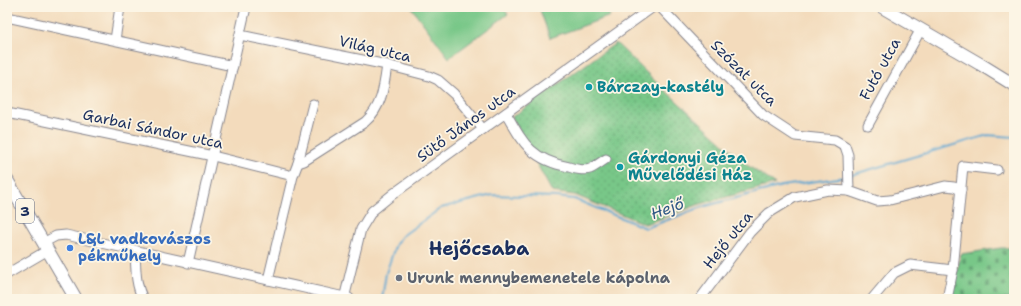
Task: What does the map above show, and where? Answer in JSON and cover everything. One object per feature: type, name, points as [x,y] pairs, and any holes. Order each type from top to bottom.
[{"type":"main road","name":"Futó utca","points":[[882,7],[1014,85]]},
{"type":"main road","name":"3","points":[[8,185],[76,299]]},
{"type":"street","points":[[115,40],[120,7]]},
{"type":"street","points":[[188,263],[246,7]]},
{"type":"street","name":"Sütő János utca","points":[[346,298],[361,229],[372,211],[393,194],[653,7]]},
{"type":"street","name":"Szózat utca","points":[[660,7],[763,115],[795,136],[835,140],[845,146],[848,155],[849,183]]},
{"type":"street","points":[[7,17],[233,66]]},
{"type":"street","name":"Futó utca","points":[[868,125],[921,29]]},
{"type":"street","name":"Világ utca","points":[[240,34],[387,65],[429,76],[438,80],[454,94],[483,129]]},
{"type":"street","points":[[298,163],[304,162],[372,116],[382,95],[387,65]]},
{"type":"street","points":[[268,280],[293,176],[298,163],[313,104]]},
{"type":"street","name":"Garbai Sándor utca","points":[[7,113],[212,156],[293,176]]},
{"type":"street","points":[[506,113],[519,137],[530,151],[555,165],[589,170],[606,159]]},
{"type":"street","points":[[947,299],[953,270],[963,166],[997,170]]},
{"type":"street","name":"Hejő utca","points":[[700,299],[750,232],[769,213],[795,198],[849,183],[877,201],[890,200],[945,186],[954,187],[961,190]]},
{"type":"street","points":[[7,274],[56,236],[66,235],[346,298]]},
{"type":"street","points":[[135,250],[136,276],[139,291],[143,299]]},
{"type":"street","points":[[872,299],[894,273],[910,265],[953,270]]},
{"type":"green space","points":[[411,7],[502,7],[508,14],[449,58]]},
{"type":"green space","points":[[539,7],[606,7],[610,16],[550,38]]},
{"type":"green space","points":[[616,43],[657,83],[747,165],[775,184],[700,204],[645,224],[575,195],[552,192],[512,117]]},
{"type":"green space","points":[[1001,248],[1014,248],[1014,299],[951,299],[961,254]]},
{"type":"waterway","name":"Hejő","points":[[851,175],[988,135],[1014,137]]},
{"type":"waterway","name":"Hejő","points":[[382,299],[386,273],[396,244],[402,236],[441,208],[492,195],[556,197],[574,199],[646,228],[702,207],[782,186],[845,177]]},
{"type":"place","name":"Bárczay-kastély","points":[[589,87]]},
{"type":"place","name":"Gárdonyi Géza Művelődési Ház","points":[[620,167]]},
{"type":"place","name":"L&L vadkovászos pékműhely","points":[[70,248]]},
{"type":"place","name":"Urunk mennybemenetele kápolna","points":[[399,278]]},
{"type":"district","name":"Hejőcsaba","points":[[479,248]]}]
